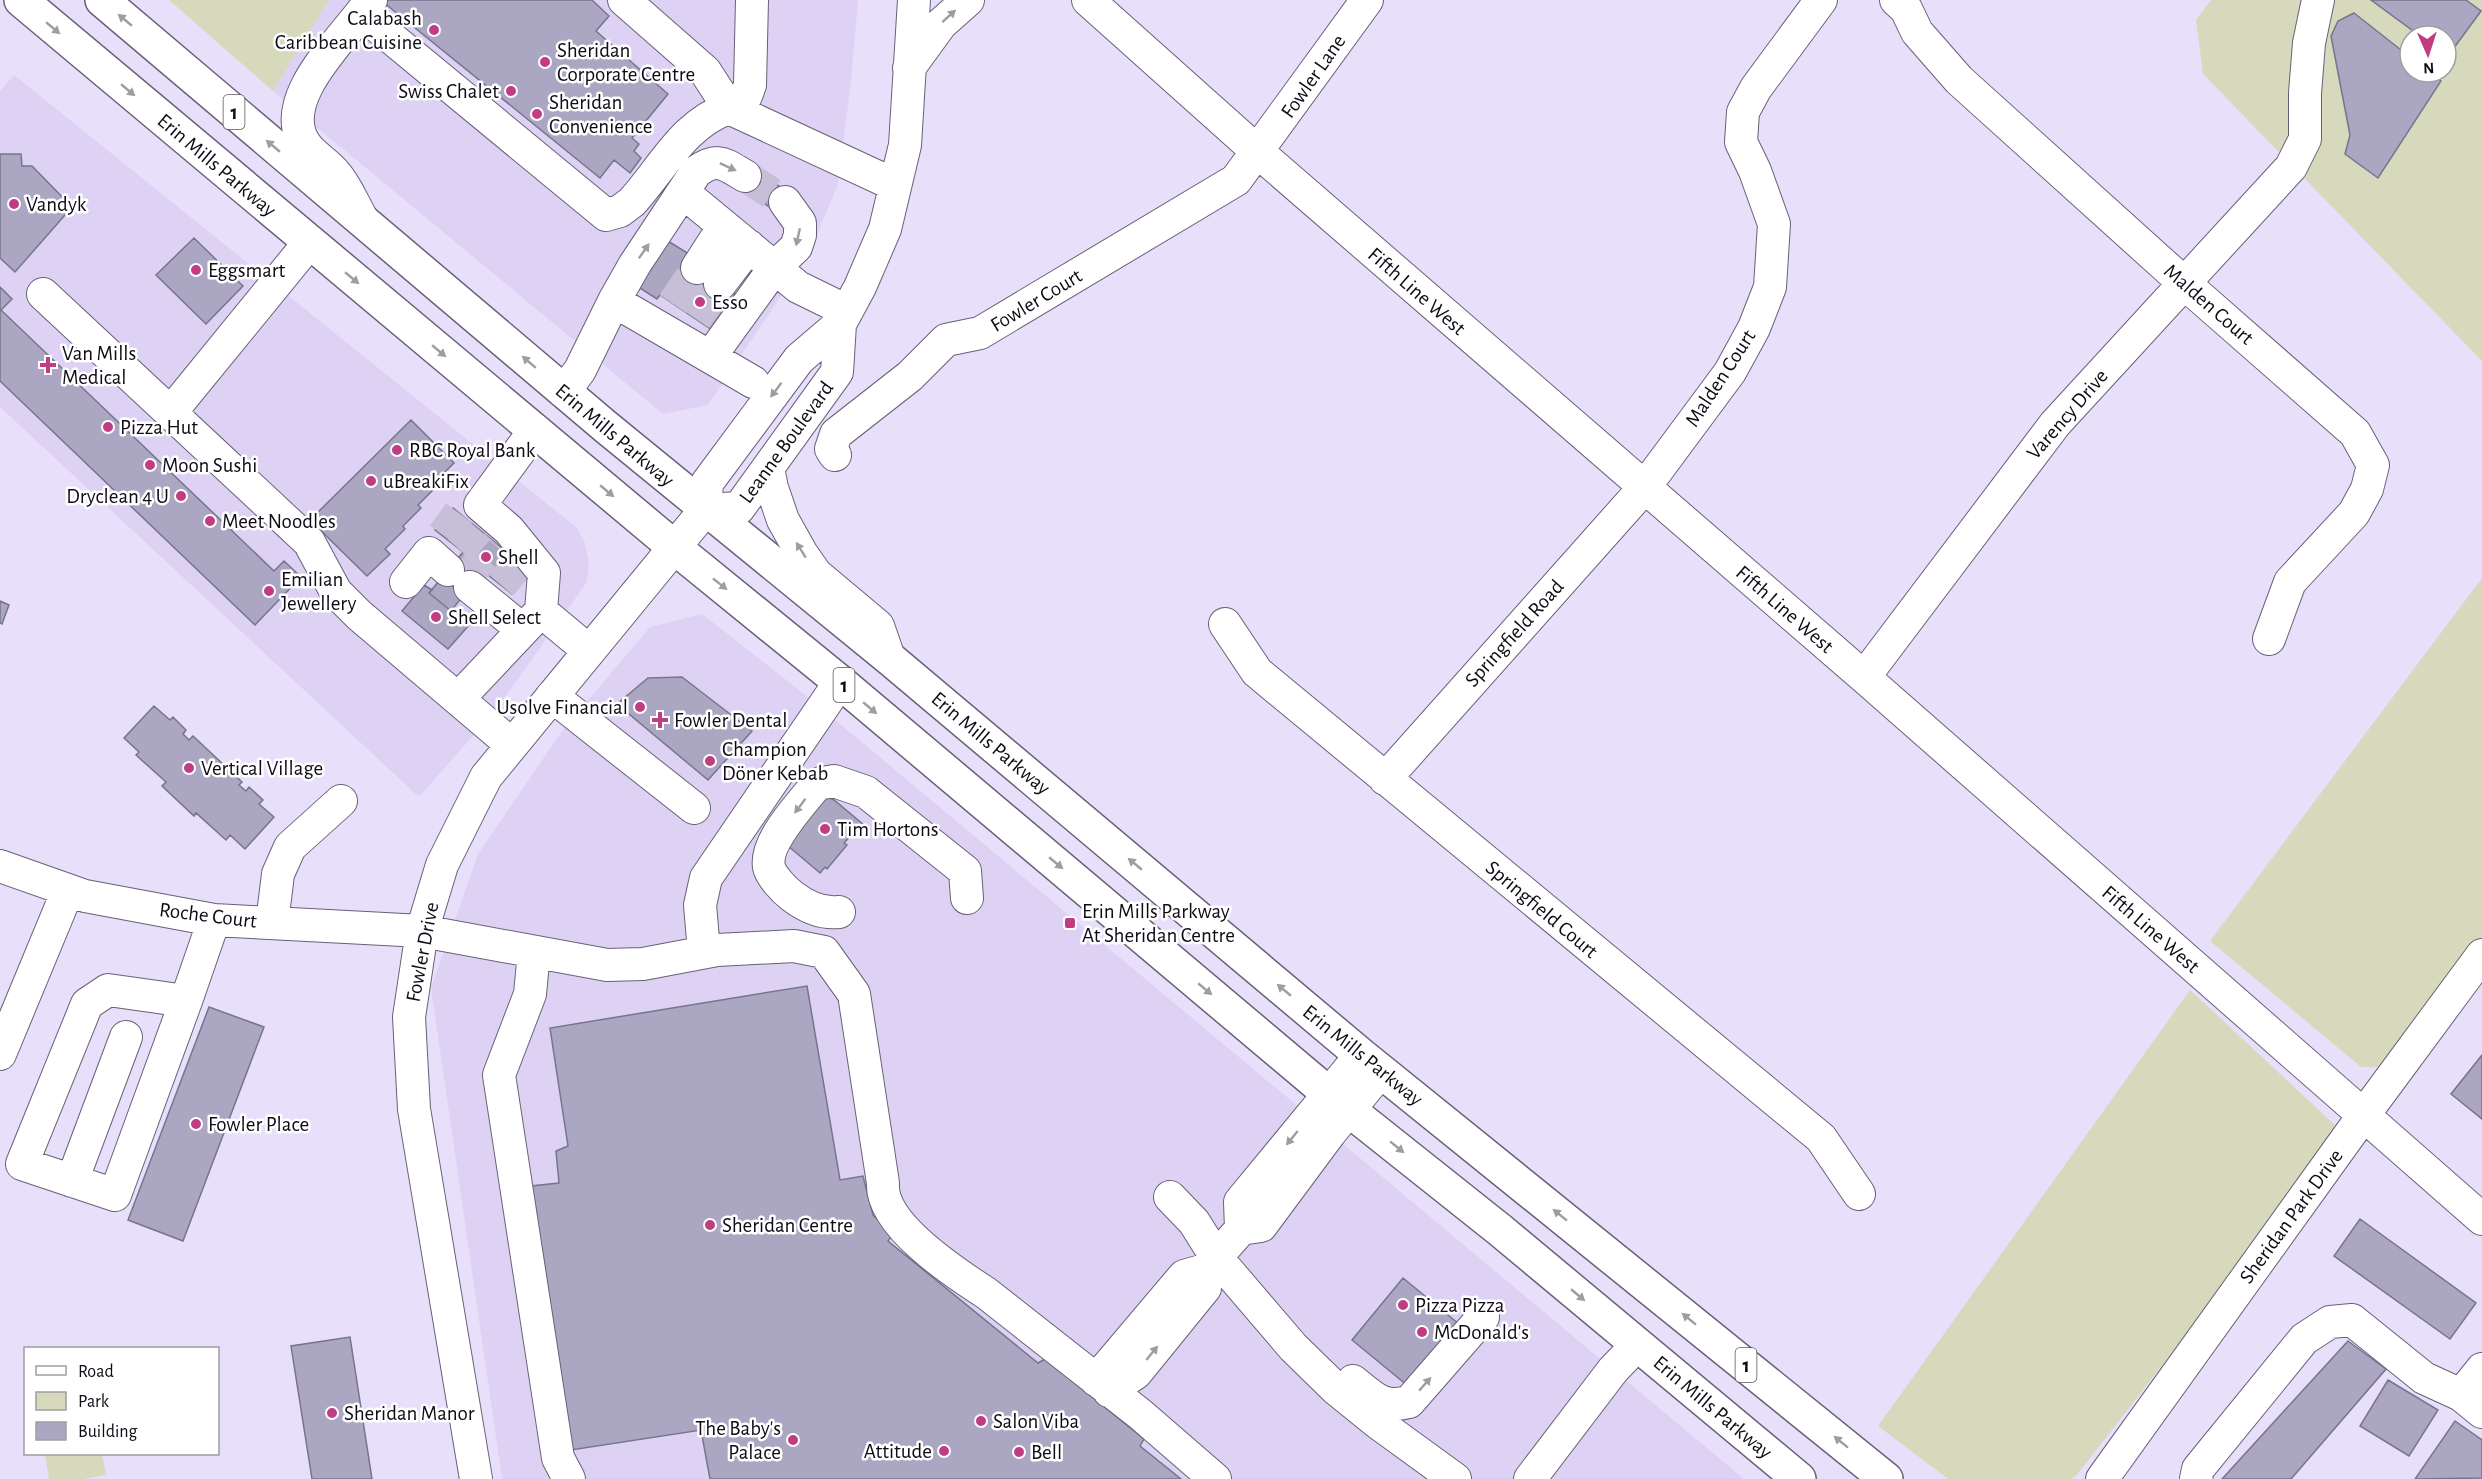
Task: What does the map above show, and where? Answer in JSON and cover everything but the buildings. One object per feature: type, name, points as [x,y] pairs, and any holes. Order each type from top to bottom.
[{"type":"main road","name":"Erin Mills Parkway","points":[[21,0],[309,243],[840,682],[1340,1102],[1500,1230],[1799,1479]]},
{"type":"main road","name":"Erin Mills Parkway","points":[[102,0],[564,392],[705,510],[890,658],[1371,1063],[1886,1479]]},
{"type":"street","points":[[624,0],[705,71],[729,108],[895,185]]},
{"type":"street","points":[[366,224],[335,173],[312,153],[301,137],[297,114],[299,101],[307,84],[366,7],[606,215],[620,211],[632,202],[696,126],[746,96],[750,85],[752,0]]},
{"type":"street","name":"Leanne Boulevard","points":[[843,317],[837,372],[739,508],[705,510],[707,483],[799,359],[843,317],[860,287],[885,229],[905,145],[914,0]]},
{"type":"street","points":[[909,69],[941,24],[968,0]]},
{"type":"street","name":"Fifth Line West","points":[[1088,0],[1258,152],[1864,677],[2482,1219]]},
{"type":"street","name":"Fowler Lane","points":[[1258,152],[1367,0]]},
{"type":"street","name":"Malden Court","points":[[1644,488],[1730,372],[1754,328],[1770,287],[1774,224],[1755,171],[1741,142],[1743,112],[1756,88],[1821,0]]},
{"type":"street","name":"Malden Court","points":[[1896,0],[1906,9],[1917,32],[1959,81],[2355,433],[2373,465],[2367,489],[2354,513],[2290,582],[2269,639]]},
{"type":"street","name":"Varency Drive","points":[[1864,677],[2055,424],[2291,167],[2305,139],[2308,53],[2318,0]]},
{"type":"street","name":"Fowler Court","points":[[836,455],[831,449],[836,434],[910,376],[946,340],[980,333],[1195,205],[1236,180],[1258,152]]},
{"type":"street","points":[[564,392],[580,370],[635,264],[696,172],[708,163],[722,163],[745,176]]},
{"type":"street","points":[[684,193],[798,287],[843,317]]},
{"type":"street","points":[[710,357],[775,267],[796,247],[800,235],[800,223],[785,202]]},
{"type":"street","points":[[724,226],[708,276],[749,246]]},
{"type":"street","points":[[171,412],[309,243]]},
{"type":"street","points":[[43,294],[309,542],[336,592],[358,615],[512,745]]},
{"type":"street","points":[[614,301],[677,322],[710,357],[753,382]]},
{"type":"street","points":[[406,582],[478,550],[535,430]]},
{"type":"street","points":[[768,468],[783,520],[802,554],[816,574],[878,626],[890,658]]},
{"type":"street","name":"Springfield Road","points":[[1385,779],[1644,488]]},
{"type":"street","name":"Fowler Drive","points":[[476,1479],[414,1109],[409,1017],[422,931],[442,866],[486,777],[705,510]]},
{"type":"street","points":[[458,699],[532,621],[544,573],[478,550]]},
{"type":"street","points":[[478,550],[532,621],[589,651]]},
{"type":"street","name":"Springfield Court","points":[[1225,624],[1257,672],[1821,1138],[1859,1194]]},
{"type":"street","points":[[704,951],[700,904],[706,878],[840,682]]},
{"type":"street","points":[[552,696],[694,808]]},
{"type":"street","points":[[839,912],[829,913],[803,905],[785,890],[769,868],[771,846],[810,793],[817,784],[834,781],[866,792],[965,871],[967,898]]},
{"type":"street","points":[[272,922],[278,874],[290,847],[340,801]]},
{"type":"street","name":"Roche Court","points":[[0,866],[85,896],[214,920],[422,931],[607,965],[643,964],[704,951],[794,946],[824,952],[854,994],[883,1184],[882,1193],[887,1208],[914,1239],[1140,1414],[1215,1479]]},
{"type":"street","points":[[0,1054],[11,997],[68,890]]},
{"type":"street","points":[[186,1001],[108,990],[87,1004],[22,1164],[115,1195],[186,1001],[214,920]]},
{"type":"street","points":[[534,952],[530,994],[499,1075],[558,1458],[570,1479]]},
{"type":"street","name":"Sheridan Park Drive","points":[[2102,1479],[2363,1116],[2482,955]]},
{"type":"street","points":[[80,1021],[167,1052]]},
{"type":"street","points":[[72,1181],[126,1037]]},
{"type":"street","points":[[1102,1386],[1184,1276],[1211,1264],[1241,1230],[1261,1226],[1330,1133],[1340,1102],[1371,1063]]},
{"type":"street","points":[[1170,1197],[1194,1222],[1211,1264],[1293,1347],[1336,1389],[1386,1430],[1455,1479]]},
{"type":"street","points":[[1293,1347],[1298,1342],[1305,1343],[1381,1403],[1397,1405],[1409,1402],[1483,1317]]},
{"type":"street","points":[[2196,1479],[2198,1469],[2304,1339],[2330,1322],[2352,1320],[2424,1377],[2472,1404],[2482,1369]]},
{"type":"street","points":[[1530,1479],[1613,1370],[1637,1345]]},
{"type":"shaded area","name":"Sheridan Corporate Centre","points":[[329,0],[858,0],[838,184],[809,254],[708,405],[663,414],[273,91]]},
{"type":"shaded area","points":[[14,75],[577,528],[585,543],[589,563],[587,582],[495,711],[419,797],[0,407],[0,91]]},
{"type":"shaded area","points":[[702,614],[803,693],[1744,1479],[502,1479],[431,988],[478,854],[562,731],[650,627]]},
{"type":"green space","points":[[169,0],[329,0],[273,91]]},
{"type":"green space","points":[[2211,0],[2482,0],[2482,361],[2203,74],[2196,20]]},
{"type":"green space","points":[[2482,578],[2482,942],[2380,1067],[2361,1067],[2210,941]]},
{"type":"green space","points":[[2190,990],[2337,1127],[2334,1145],[2076,1476],[2071,1479],[1948,1479],[1878,1426]]},
{"type":"green space","points":[[45,1455],[102,1455],[106,1475],[83,1479],[49,1479]]},
{"type":"tunnel","points":[[745,176],[785,202]]},
{"type":"tunnel","points":[[673,304],[697,268]]},
{"type":"tunnel","points":[[696,319],[720,284]]},
{"type":"tunnel","points":[[443,535],[459,513]]},
{"type":"tunnel","points":[[460,550],[478,529]]},
{"type":"tunnel","points":[[463,581],[496,544]]},
{"type":"tunnel","points":[[501,585],[520,563]]},
{"type":"place","name":"Calabash Caribbean Cuisine","points":[[434,30]]},
{"type":"place","name":"Sheridan Corporate Centre","points":[[545,62]]},
{"type":"place","name":"Swiss Chalet","points":[[511,91]]},
{"type":"place","name":"Sheridan Convenience","points":[[537,114]]},
{"type":"place","name":"Vandyk","points":[[14,204]]},
{"type":"place","name":"Eggsmart","points":[[196,270]]},
{"type":"place","name":"Esso","points":[[700,302]]},
{"type":"place","name":"Van Mills Medical","points":[[48,365]]},
{"type":"place","name":"Pizza Hut","points":[[108,427]]},
{"type":"place","name":"RBC Royal Bank","points":[[397,450]]},
{"type":"place","name":"Moon Sushi","points":[[150,465]]},
{"type":"place","name":"uBreakiFix","points":[[371,481]]},
{"type":"place","name":"Dryclean 4 U","points":[[181,496]]},
{"type":"place","name":"Meet Noodles","points":[[210,521]]},
{"type":"place","name":"Shell","points":[[486,557]]},
{"type":"place","name":"Emilian Jewellery","points":[[269,591]]},
{"type":"place","name":"Shell Select","points":[[436,617]]},
{"type":"place","name":"Usolve Financial","points":[[640,707]]},
{"type":"place","name":"Fowler Dental","points":[[660,720]]},
{"type":"place","name":"Champion Döner Kebab","points":[[710,761]]},
{"type":"place","name":"Vertical Village","points":[[189,768]]},
{"type":"place","name":"Tim Hortons","points":[[825,829]]},
{"type":"place","name":"Erin Mills Parkway At Sheridan Centre","points":[[1070,923]]},
{"type":"place","name":"Fowler Place","points":[[196,1124]]},
{"type":"place","name":"Sheridan Centre","points":[[710,1225]]},
{"type":"place","name":"Pizza Pizza","points":[[1403,1305]]},
{"type":"place","name":"McDonald's","points":[[1422,1332]]},
{"type":"place","name":"Sheridan Manor","points":[[332,1413]]},
{"type":"place","name":"Salon Viba","points":[[981,1421]]},
{"type":"place","name":"The Baby's Palace","points":[[793,1440]]},
{"type":"place","name":"Attitude","points":[[944,1451]]},
{"type":"place","name":"Bell","points":[[1019,1452]]}]
